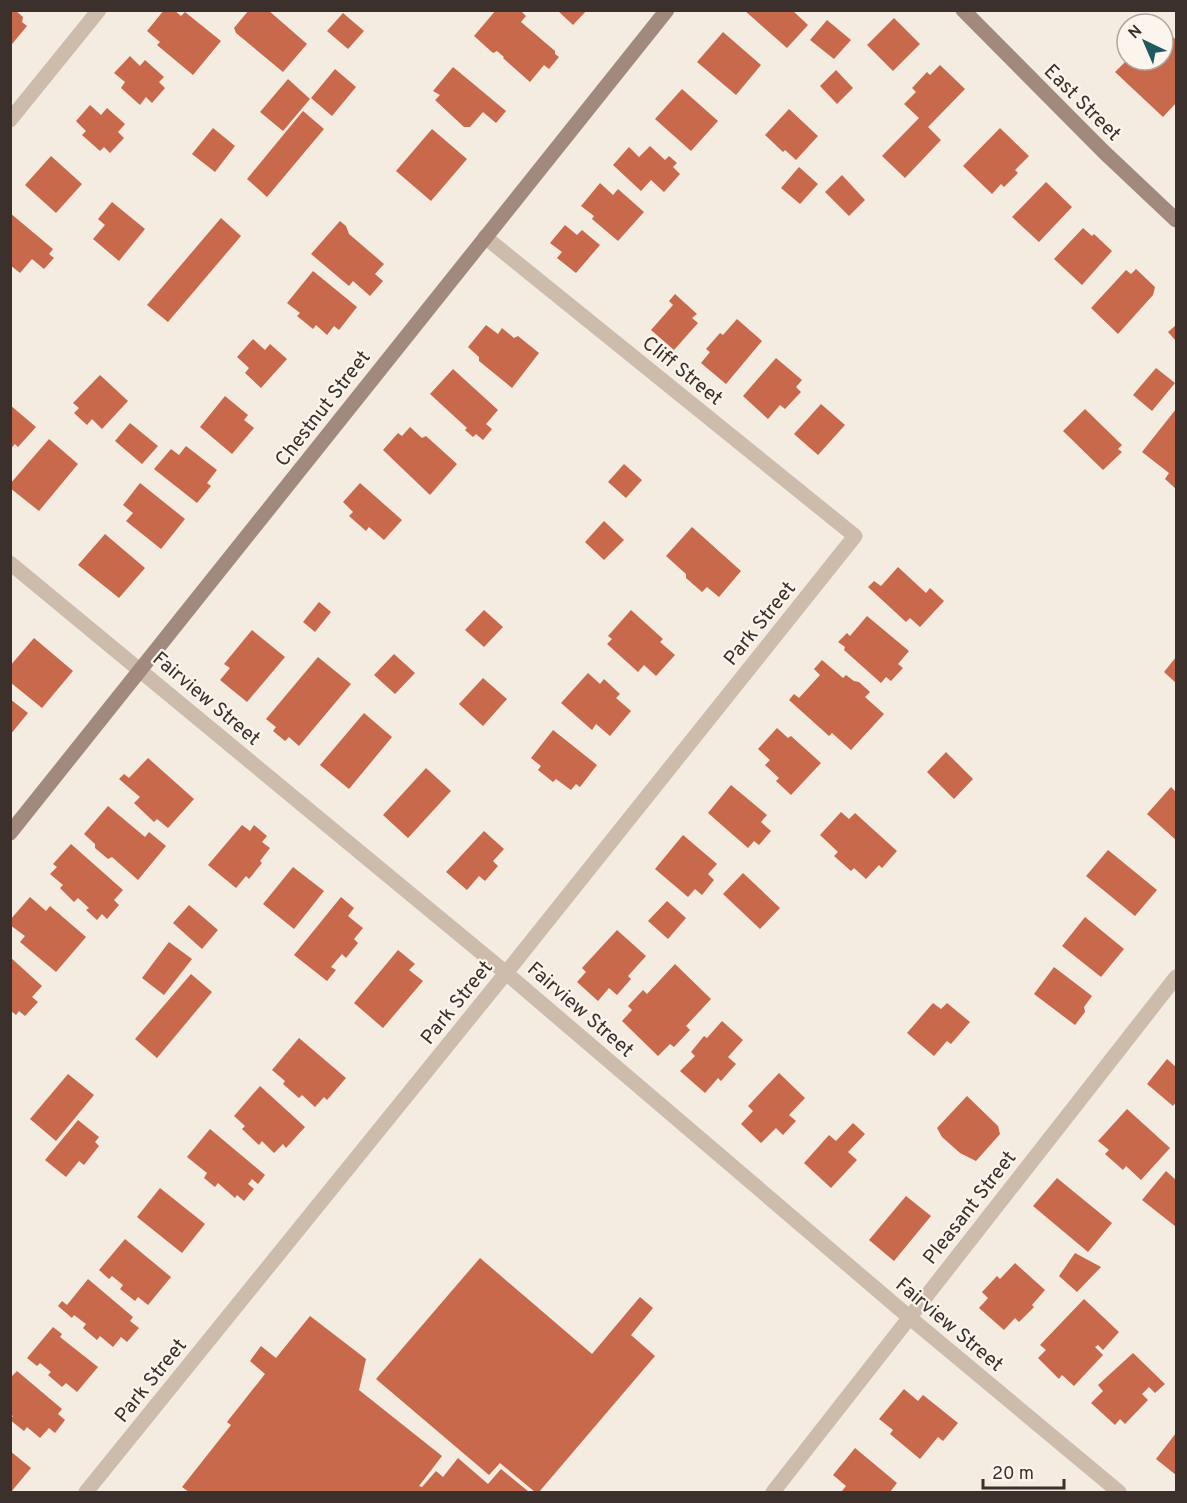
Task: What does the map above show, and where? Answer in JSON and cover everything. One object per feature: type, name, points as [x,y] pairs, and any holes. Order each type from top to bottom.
[{"type":"street","points":[[10,120],[99,10]]},
{"type":"street","name":"Chestnut Street","points":[[10,833],[667,10]]},
{"type":"street","name":"East Street","points":[[963,10],[1104,152],[1176,220]]},
{"type":"street","name":"Cliff Street","points":[[485,237],[855,536]]},
{"type":"street","name":"Park Street","points":[[86,1492],[506,973],[855,536]]},
{"type":"street","name":"Fairview Street","points":[[10,563],[506,973],[909,1317],[1119,1492]]},
{"type":"street","name":"Pleasant Street","points":[[773,1492],[1176,977]]},
{"type":"building","points":[[10,10],[15,10],[23,17],[22,22],[27,26],[12,44]]},
{"type":"building","points":[[164,10],[174,10],[181,16],[185,12],[221,41],[193,75],[157,45],[160,42],[147,31]]},
{"type":"building","points":[[249,10],[268,10],[307,44],[283,72],[236,33],[234,28]]},
{"type":"building","points":[[496,10],[520,10],[526,16],[521,22],[559,57],[549,69],[544,65],[530,82],[497,51],[493,53],[474,36]]},
{"type":"building","points":[[557,10],[587,10],[573,25]]},
{"type":"building","points":[[744,10],[792,10],[808,25],[787,48]]},
{"type":"building","points":[[343,13],[364,31],[348,49],[327,31]]},
{"type":"building","points":[[894,18],[920,44],[893,71],[867,45]]},
{"type":"building","points":[[827,20],[851,40],[834,59],[810,40]]},
{"type":"building","points":[[723,32],[761,65],[736,95],[697,62]]},
{"type":"building","points":[[1175,39],[1176,103],[1163,117],[1115,72],[1175,72]]},
{"type":"building","points":[[130,56],[140,66],[145,60],[164,77],[159,82],[165,88],[152,103],[146,97],[140,105],[121,88],[125,82],[114,73]]},
{"type":"building","points":[[940,65],[965,89],[928,127],[941,140],[905,178],[882,156],[919,118],[904,104],[916,92],[912,88],[927,72],[930,75]]},
{"type":"building","points":[[453,67],[506,111],[496,123],[483,112],[470,127],[464,127],[435,100],[440,95],[433,91]]},
{"type":"building","points":[[335,69],[356,87],[332,116],[311,98]]},
{"type":"building","points":[[836,70],[853,88],[837,104],[820,86]]},
{"type":"building","points":[[288,79],[310,99],[283,131],[260,112]]},
{"type":"building","points":[[682,89],[718,121],[691,151],[655,119]]},
{"type":"building","points":[[90,105],[101,115],[107,108],[125,124],[118,132],[124,138],[110,153],[104,147],[100,151],[82,135],[86,131],[76,121]]},
{"type":"building","points":[[789,109],[818,136],[796,160],[785,150],[783,152],[765,135]]},
{"type":"building","points":[[303,111],[324,129],[267,197],[247,179]]},
{"type":"building","points":[[213,128],[235,146],[215,172],[192,154]]},
{"type":"building","points":[[1000,128],[1029,156],[1015,170],[1018,173],[1004,187],[1001,184],[992,194],[963,166]]},
{"type":"building","points":[[432,129],[467,159],[431,201],[396,171]]},
{"type":"building","points":[[650,146],[665,160],[669,156],[677,163],[673,167],[680,174],[664,192],[651,180],[641,191],[613,165],[629,147],[639,157]]},
{"type":"building","points":[[51,156],[82,184],[56,213],[25,185]]},
{"type":"building","points":[[799,167],[818,184],[800,204],[781,188]]},
{"type":"building","points":[[842,175],[865,200],[849,216],[825,192]]},
{"type":"building","points":[[1046,182],[1072,207],[1039,242],[1012,217]]},
{"type":"building","points":[[600,183],[613,195],[618,189],[644,212],[618,241],[592,219],[594,216],[581,206]]},
{"type":"building","points":[[112,202],[145,229],[119,261],[93,239],[105,225],[98,219]]},
{"type":"building","points":[[10,213],[53,249],[49,254],[54,258],[44,269],[32,259],[20,273],[10,265]]},
{"type":"building","points":[[221,218],[241,236],[168,322],[147,305]]},
{"type":"building","points":[[340,221],[346,226],[349,234],[384,264],[375,274],[383,281],[370,296],[353,281],[349,286],[311,254]]},
{"type":"building","points":[[565,225],[577,235],[582,230],[600,245],[576,273],[557,258],[562,252],[550,243]]},
{"type":"building","points":[[1083,228],[1092,236],[1094,234],[1112,251],[1082,285],[1054,259]]},
{"type":"building","points":[[1136,269],[1155,287],[1153,295],[1118,334],[1091,308],[1126,270],[1131,274]]},
{"type":"building","points":[[313,271],[357,307],[339,330],[334,326],[327,335],[316,325],[313,329],[297,316],[300,313],[287,303]]},
{"type":"building","points":[[675,294],[697,314],[692,318],[698,323],[674,350],[651,330],[673,305],[669,301]]},
{"type":"building","points":[[737,319],[762,341],[726,384],[701,363],[710,352],[706,349]]},
{"type":"building","points":[[486,325],[498,334],[502,328],[514,338],[518,336],[539,353],[512,388],[479,361],[479,357],[468,347]]},
{"type":"building","points":[[1176,325],[1176,341],[1168,332]]},
{"type":"building","points":[[253,339],[265,350],[270,344],[287,359],[261,388],[245,373],[249,368],[237,357]]},
{"type":"building","points":[[776,358],[802,380],[796,387],[801,392],[785,409],[780,405],[768,419],[743,396]]},
{"type":"building","points":[[1156,368],[1175,383],[1152,411],[1133,395]]},
{"type":"building","points":[[453,369],[498,410],[486,424],[492,429],[483,440],[476,434],[473,437],[465,430],[467,428],[430,394]]},
{"type":"building","points":[[100,375],[128,401],[102,429],[92,419],[87,425],[74,413],[79,408],[73,403]]},
{"type":"building","points":[[225,396],[248,415],[244,420],[254,428],[232,454],[200,427]]},
{"type":"building","points":[[821,404],[845,425],[818,455],[794,434]]},
{"type":"building","points":[[10,405],[36,427],[18,447],[15,444],[10,449]]},
{"type":"building","points":[[1085,409],[1122,445],[1118,449],[1122,452],[1103,470],[1063,431]]},
{"type":"building","points":[[1176,409],[1176,489],[1165,479],[1169,473],[1142,452]]},
{"type":"building","points":[[130,423],[158,446],[142,464],[115,441]]},
{"type":"building","points":[[410,427],[422,438],[426,436],[457,464],[430,495],[383,450],[398,433],[402,436]]},
{"type":"building","points":[[49,439],[78,464],[39,511],[10,488],[10,484]]},
{"type":"building","points":[[186,446],[217,470],[207,483],[211,486],[197,503],[154,469],[171,449],[179,455]]},
{"type":"building","points":[[624,464],[642,480],[626,498],[608,482]]},
{"type":"building","points":[[140,483],[185,519],[161,549],[126,521],[133,513],[123,505]]},
{"type":"building","points":[[360,483],[402,520],[384,540],[369,527],[366,531],[349,516],[353,512],[343,502]]},
{"type":"building","points":[[604,521],[624,540],[604,560],[585,542]]},
{"type":"building","points":[[692,527],[741,571],[719,597],[707,587],[702,592],[666,556]]},
{"type":"building","points":[[105,534],[145,568],[119,598],[78,565]]},
{"type":"building","points":[[898,567],[926,593],[930,588],[944,601],[920,627],[910,618],[906,622],[868,587],[874,581],[881,586]]},
{"type":"building","points":[[319,602],[331,612],[315,632],[303,622]]},
{"type":"building","points":[[484,610],[503,627],[484,647],[465,630]]},
{"type":"building","points":[[631,610],[663,639],[660,642],[675,655],[656,676],[644,665],[638,672],[607,644],[612,639],[608,636]]},
{"type":"building","points":[[867,616],[909,651],[898,664],[903,668],[891,681],[886,677],[881,683],[838,642],[847,633],[850,636]]},
{"type":"building","points":[[252,630],[285,657],[247,702],[220,680],[230,668],[224,664]]},
{"type":"building","points":[[34,638],[73,671],[42,708],[10,682],[10,666]]},
{"type":"building","points":[[394,654],[415,673],[395,694],[374,675]]},
{"type":"building","points":[[318,657],[351,684],[299,746],[289,737],[285,741],[273,731],[276,727],[266,719]]},
{"type":"building","points":[[1176,657],[1176,683],[1164,672]]},
{"type":"building","points":[[822,660],[843,678],[846,675],[859,682],[870,692],[865,697],[884,714],[851,750],[832,733],[829,736],[789,700],[794,694],[799,698],[820,675],[814,669]]},
{"type":"building","points":[[588,673],[600,684],[604,679],[620,694],[616,698],[631,711],[610,736],[596,724],[592,730],[561,703]]},
{"type":"building","points":[[483,678],[507,699],[483,726],[459,704]]},
{"type":"building","points":[[10,699],[28,713],[10,735]]},
{"type":"building","points":[[364,713],[392,737],[349,789],[320,765]]},
{"type":"building","points":[[777,728],[788,738],[791,736],[821,763],[791,795],[776,781],[779,778],[765,765],[770,760],[758,749]]},
{"type":"building","points":[[553,730],[597,765],[580,787],[576,784],[571,790],[556,779],[553,782],[538,770],[541,766],[531,758]]},
{"type":"building","points":[[946,752],[973,779],[954,799],[927,772]]},
{"type":"building","points":[[148,758],[194,799],[168,828],[157,819],[154,822],[134,803],[140,797],[119,779],[124,774],[129,778]]},
{"type":"building","points":[[426,768],[451,791],[408,838],[383,815]]},
{"type":"building","points":[[731,785],[767,815],[761,822],[771,831],[759,845],[754,841],[748,848],[708,813]]},
{"type":"building","points":[[1171,787],[1176,792],[1176,840],[1147,814]]},
{"type":"building","points":[[108,806],[145,837],[149,832],[166,846],[138,880],[112,857],[108,859],[95,848],[95,844],[84,834]]},
{"type":"building","points":[[841,812],[849,819],[855,813],[897,851],[882,868],[879,865],[866,879],[854,868],[851,871],[834,856],[838,852],[820,835]]},
{"type":"building","points":[[242,825],[250,831],[254,825],[267,836],[262,842],[270,848],[249,879],[246,876],[236,888],[208,865]]},
{"type":"building","points":[[484,831],[504,849],[493,861],[498,866],[485,881],[479,876],[467,890],[446,872]]},
{"type":"building","points":[[683,835],[717,864],[708,874],[714,880],[702,895],[695,889],[688,897],[655,869]]},
{"type":"building","points":[[71,844],[123,890],[114,900],[119,905],[107,919],[102,914],[97,920],[78,898],[74,902],[60,888],[63,885],[50,874],[57,867],[53,864]]},
{"type":"building","points":[[1108,850],[1157,890],[1135,916],[1086,876]]},
{"type":"building","points":[[293,867],[324,891],[294,929],[263,904]]},
{"type":"building","points":[[743,873],[780,908],[760,929],[723,894]]},
{"type":"building","points":[[30,897],[46,911],[50,906],[86,937],[56,972],[20,942],[25,936],[10,925],[10,920]]},
{"type":"building","points":[[341,897],[354,908],[348,916],[363,928],[354,939],[358,943],[346,958],[342,954],[331,967],[336,970],[327,981],[294,955]]},
{"type":"building","points":[[667,901],[686,918],[668,939],[648,921]]},
{"type":"building","points":[[189,905],[218,930],[202,949],[173,923]]},
{"type":"building","points":[[1085,917],[1124,949],[1101,977],[1062,946]]},
{"type":"building","points":[[617,930],[646,956],[628,976],[631,979],[617,995],[609,988],[598,1001],[577,982],[586,972],[582,968]]},
{"type":"building","points":[[169,942],[192,959],[164,995],[142,978]]},
{"type":"building","points":[[398,950],[415,964],[409,970],[423,981],[383,1028],[354,1003]]},
{"type":"building","points":[[10,957],[42,986],[32,997],[38,1002],[25,1016],[19,1011],[16,1015],[10,1010]]},
{"type":"building","points":[[675,964],[711,999],[686,1026],[690,1030],[674,1047],[670,1044],[658,1056],[622,1021],[632,1010],[628,1006],[643,990],[647,994]]},
{"type":"building","points":[[1054,967],[1092,996],[1084,1007],[1085,1012],[1075,1025],[1034,994]]},
{"type":"building","points":[[191,974],[212,992],[157,1058],[135,1039]]},
{"type":"building","points":[[933,1003],[941,1009],[947,1003],[970,1022],[951,1044],[947,1041],[934,1056],[907,1033]]},
{"type":"building","points":[[722,1021],[743,1040],[728,1057],[736,1064],[721,1081],[718,1078],[705,1093],[680,1071],[695,1056],[691,1052],[704,1036],[707,1038]]},
{"type":"building","points":[[299,1038],[346,1078],[327,1100],[324,1097],[315,1107],[302,1095],[299,1098],[272,1070]]},
{"type":"building","points":[[1167,1059],[1176,1067],[1176,1102],[1173,1106],[1147,1084]]},
{"type":"building","points":[[779,1073],[805,1098],[789,1115],[796,1121],[783,1135],[776,1128],[761,1143],[741,1124],[753,1111],[748,1106]]},
{"type":"building","points":[[68,1074],[94,1095],[56,1141],[30,1119]]},
{"type":"building","points":[[260,1086],[305,1127],[286,1148],[283,1144],[274,1153],[262,1141],[259,1145],[242,1129],[245,1126],[234,1116]]},
{"type":"building","points":[[967,1096],[998,1126],[1000,1134],[976,1161],[960,1153],[942,1137],[937,1128]]},
{"type":"building","points":[[1127,1109],[1170,1148],[1141,1180],[1126,1166],[1123,1170],[1105,1154],[1109,1150],[1098,1141]]},
{"type":"building","points":[[78,1120],[99,1137],[95,1142],[99,1146],[84,1165],[79,1161],[66,1177],[45,1160]]},
{"type":"building","points":[[853,1123],[865,1134],[848,1152],[857,1160],[831,1188],[804,1163],[829,1135],[836,1141]]},
{"type":"building","points":[[210,1129],[265,1175],[258,1184],[252,1179],[248,1184],[254,1189],[244,1201],[237,1195],[235,1198],[218,1183],[215,1187],[204,1178],[207,1173],[187,1157]]},
{"type":"building","points":[[1166,1171],[1176,1180],[1175,1226],[1142,1200]]},
{"type":"building","points":[[1057,1178],[1112,1223],[1088,1252],[1033,1206]]},
{"type":"building","points":[[160,1188],[205,1224],[182,1253],[137,1217]]},
{"type":"building","points":[[906,1196],[931,1216],[894,1261],[869,1240]]},
{"type":"building","points":[[125,1239],[171,1277],[148,1305],[138,1297],[135,1301],[120,1289],[123,1285],[112,1276],[109,1279],[99,1270]]},
{"type":"building","points":[[1075,1253],[1101,1267],[1077,1292],[1059,1276]]},
{"type":"building","points":[[480,1258],[592,1354],[640,1297],[653,1308],[631,1335],[655,1356],[539,1492],[535,1492],[500,1463],[489,1475],[376,1379]]},
{"type":"building","points":[[1015,1263],[1045,1290],[1032,1305],[1034,1307],[1019,1322],[1015,1318],[1004,1330],[979,1308],[988,1298],[982,1292],[997,1276],[1000,1279]]},
{"type":"building","points":[[88,1279],[133,1317],[130,1321],[139,1328],[127,1342],[121,1337],[113,1347],[100,1336],[97,1340],[83,1328],[86,1324],[74,1315],[72,1318],[58,1306],[62,1301],[67,1305]]},
{"type":"building","points":[[1084,1299],[1119,1332],[1103,1350],[1098,1345],[1095,1347],[1103,1355],[1074,1386],[1062,1375],[1059,1379],[1038,1358],[1046,1350],[1040,1345]]},
{"type":"building","points":[[310,1316],[366,1359],[359,1390],[442,1456],[419,1486],[422,1487],[436,1471],[443,1477],[458,1458],[488,1484],[501,1469],[529,1492],[189,1492],[182,1487],[231,1425],[227,1422],[265,1374],[250,1361],[261,1346],[276,1358]]},
{"type":"building","points":[[53,1327],[62,1334],[60,1337],[98,1367],[77,1392],[66,1383],[62,1387],[48,1375],[51,1372],[40,1363],[37,1366],[27,1358]]},
{"type":"building","points":[[1133,1353],[1165,1384],[1155,1393],[1149,1387],[1142,1394],[1148,1400],[1125,1424],[1120,1419],[1115,1425],[1091,1403],[1103,1391],[1098,1385]]},
{"type":"building","points":[[17,1371],[62,1409],[58,1414],[65,1420],[55,1433],[49,1428],[40,1438],[27,1427],[24,1431],[10,1420],[13,1416],[10,1414],[10,1378]]},
{"type":"building","points":[[904,1389],[918,1401],[923,1395],[958,1423],[943,1441],[938,1437],[920,1459],[890,1434],[893,1430],[879,1419]]},
{"type":"building","points":[[1176,1433],[1176,1475],[1156,1459]]},
{"type":"building","points":[[855,1448],[897,1483],[890,1492],[842,1491],[846,1486],[833,1475]]},
{"type":"building","points":[[10,1451],[31,1468],[11,1492],[10,1492]]}]
